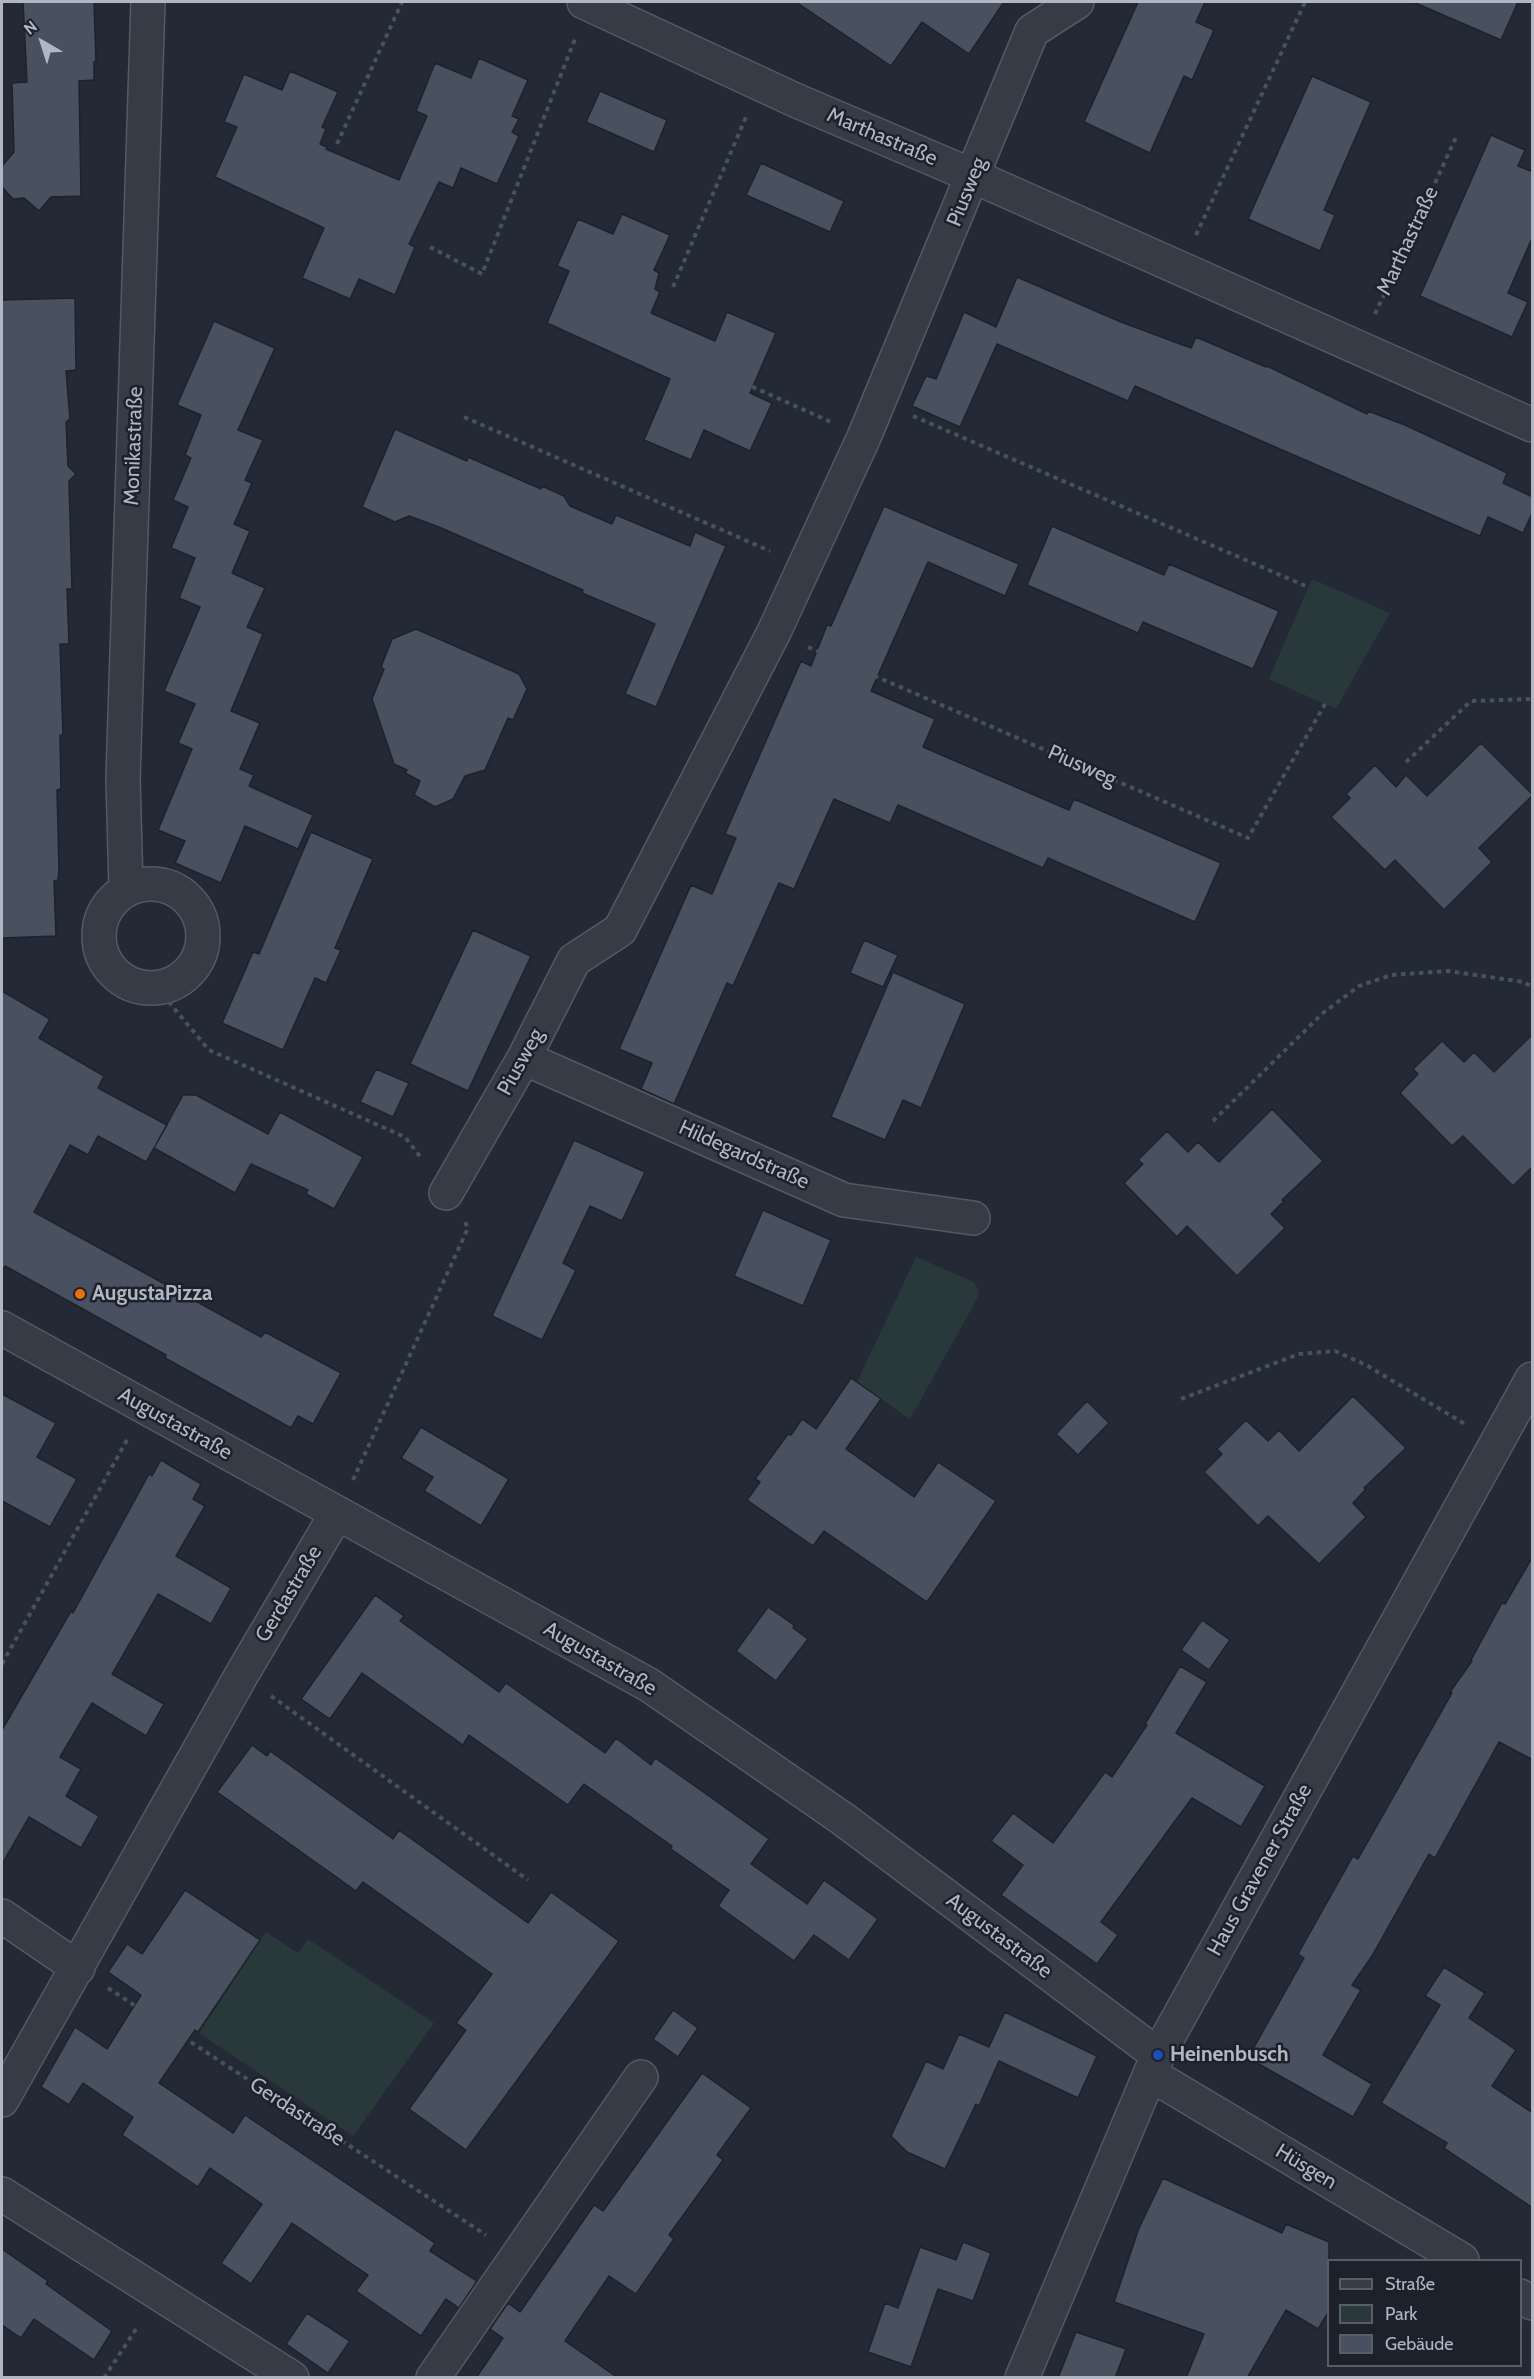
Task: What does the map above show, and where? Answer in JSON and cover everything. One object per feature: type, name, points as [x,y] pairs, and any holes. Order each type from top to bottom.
[{"type":"street","name":"Monikastraße","points":[[126,890],[123,778],[148,2]]},
{"type":"street","name":"Piusweg","points":[[446,1193],[524,1058],[574,960],[620,930],[774,632],[864,437],[974,176],[1032,31],[1077,2]]},
{"type":"street","name":"Marthastraße","points":[[604,5],[760,83],[1360,348],[1529,414]]},
{"type":"street","points":[[142,884],[158,884],[174,889],[188,899],[198,912],[203,928],[202,944],[197,960],[187,974],[173,983],[157,988],[141,988],[126,982],[113,972],[104,960],[99,944],[99,928],[104,913],[113,899],[126,890],[142,884]]},
{"type":"street","name":"Hildegardstraße","points":[[524,1058],[844,1200],[973,1218]]},
{"type":"street","name":"Augustastraße","points":[[2,1328],[649,1685],[843,1819],[1154,2064]]},
{"type":"street","name":"Haus Gravener Straße","points":[[1022,2378],[1154,2064],[1532,1381]]},
{"type":"street","name":"Gerdastraße","points":[[2,2100],[242,1674],[337,1513]]},
{"type":"street","points":[[2,1916],[78,1968]]},
{"type":"street","name":"Hüsgen","points":[[1154,2064],[1460,2259]]},
{"type":"street","points":[[433,2378],[641,2077]]},
{"type":"street","points":[[2,2194],[292,2378]]},
{"type":"path","points":[[337,144],[402,2]]},
{"type":"path","points":[[1180,268],[1305,2]]},
{"type":"path","points":[[430,247],[482,274],[604,5]]},
{"type":"path","points":[[673,287],[760,83]]},
{"type":"path","name":"Marthastraße","points":[[1360,348],[1457,135]]},
{"type":"path","points":[[744,383],[864,437]]},
{"type":"path","points":[[880,401],[1308,587]]},
{"type":"path","points":[[464,417],[804,566]]},
{"type":"path","name":"Piusweg","points":[[774,632],[1248,838],[1325,704]]},
{"type":"path","points":[[1406,762],[1471,701],[1533,699]]},
{"type":"path","points":[[1213,1120],[1323,1013],[1359,986],[1391,975],[1448,971],[1524,982],[1533,987]]},
{"type":"path","points":[[157,988],[208,1050],[405,1137],[446,1193],[468,1228],[337,1513]]},
{"type":"path","points":[[1181,1399],[1299,1354],[1335,1351],[1366,1365],[1497,1443]]},
{"type":"path","points":[[2,1664],[145,1407]]},
{"type":"path","points":[[242,1674],[528,1880]]},
{"type":"path","name":"Gerdastraße","points":[[78,1968],[517,2256]]},
{"type":"path","points":[[104,2378],[160,2294]]},
{"type":"green space","points":[[1312,579],[1390,613],[1336,709],[1269,679]]},
{"type":"green space","points":[[916,1257],[974,1282],[979,1292],[910,1419],[857,1382]]},
{"type":"green space","points":[[266,1932],[298,1953],[308,1939],[434,2023],[353,2136],[199,2033]]},
{"type":"building","points":[[23,2],[94,2],[96,61],[94,62],[94,80],[79,81],[81,196],[51,197],[39,211],[24,198],[13,199],[2,187],[2,166],[14,152],[12,83],[27,82]]},
{"type":"building","points":[[796,2],[1004,2],[969,54],[922,22],[891,66]]},
{"type":"building","points":[[1138,2],[1205,2],[1196,22],[1214,30],[1192,80],[1184,76],[1150,153],[1084,122]]},
{"type":"building","points":[[1413,2],[1518,2],[1501,40]]},
{"type":"building","points":[[479,58],[528,80],[512,116],[519,119],[512,132],[519,136],[497,184],[461,168],[453,188],[439,182],[409,244],[415,247],[395,295],[359,279],[350,299],[302,278],[324,228],[215,177],[237,127],[224,122],[244,74],[282,90],[290,71],[338,92],[322,127],[326,129],[320,144],[327,147],[326,149],[399,180],[427,116],[416,111],[435,63],[471,78]]},
{"type":"building","points":[[1312,76],[1371,102],[1324,210],[1335,215],[1320,251],[1248,219]]},
{"type":"building","points":[[600,91],[667,120],[654,152],[586,122]]},
{"type":"building","points":[[1491,135],[1525,150],[1518,166],[1533,172],[1533,236],[1508,293],[1528,302],[1512,337],[1420,296]]},
{"type":"building","points":[[761,163],[844,201],[830,232],[746,195]]},
{"type":"building","points":[[622,214],[670,235],[654,270],[659,273],[655,289],[660,292],[651,313],[715,341],[727,312],[776,333],[750,393],[772,403],[750,451],[704,430],[691,460],[644,440],[670,379],[547,323],[569,271],[557,266],[578,219],[613,234]]},
{"type":"building","points":[[1017,277],[1121,322],[1191,348],[1196,337],[1267,366],[1367,414],[1368,411],[1405,425],[1507,473],[1503,483],[1533,497],[1533,511],[1523,533],[1488,517],[1480,536],[1135,386],[1128,401],[997,344],[960,427],[912,406],[926,376],[936,379],[964,312],[996,327]]},
{"type":"building","points":[[75,298],[76,370],[66,371],[70,419],[66,422],[68,466],[76,474],[69,481],[72,589],[67,589],[69,644],[60,644],[63,735],[60,735],[61,789],[57,790],[59,869],[58,880],[54,881],[56,936],[2,938],[2,300]]},
{"type":"building","points":[[214,321],[275,348],[238,430],[263,440],[245,480],[252,483],[234,524],[250,531],[232,573],[265,588],[247,627],[263,634],[231,711],[260,723],[240,769],[254,775],[249,786],[313,815],[298,849],[245,826],[221,883],[175,863],[185,841],[158,830],[192,749],[178,743],[195,704],[164,691],[200,607],[179,598],[195,558],[171,548],[188,507],[173,500],[191,458],[185,455],[201,415],[177,405]]},
{"type":"building","points":[[395,429],[467,461],[468,457],[541,489],[542,486],[564,496],[570,506],[612,524],[616,515],[690,546],[695,532],[726,546],[656,707],[625,694],[655,624],[439,527],[409,516],[395,522],[362,507]]},
{"type":"building","points":[[884,506],[1019,564],[1005,596],[928,562],[871,691],[935,719],[923,747],[1069,810],[1074,799],[1221,863],[1195,922],[1048,858],[1043,868],[898,805],[890,823],[834,799],[794,889],[779,883],[733,986],[727,983],[674,1104],[641,1089],[652,1063],[619,1049],[691,885],[712,894],[736,838],[725,834],[801,661],[811,666],[827,625],[831,626]]},
{"type":"building","points":[[1052,526],[1164,575],[1169,564],[1279,611],[1253,669],[1143,622],[1138,633],[1027,585]]},
{"type":"building","points":[[416,629],[519,674],[527,689],[513,720],[508,718],[485,770],[465,776],[453,799],[435,807],[414,795],[420,781],[405,773],[407,770],[394,764],[372,699],[384,669],[381,667],[392,639]]},
{"type":"building","points":[[1481,743],[1533,795],[1479,848],[1492,862],[1444,910],[1395,860],[1385,870],[1331,817],[1350,798],[1346,794],[1375,765],[1396,787],[1406,775],[1427,796]]},
{"type":"building","points":[[311,832],[373,859],[335,948],[341,950],[326,983],[315,978],[283,1050],[222,1023],[253,952],[259,954]]},
{"type":"building","points":[[473,930],[531,956],[468,1091],[410,1064]]},
{"type":"building","points":[[864,940],[898,955],[883,987],[850,973]]},
{"type":"building","points":[[893,972],[965,1004],[921,1108],[903,1100],[885,1140],[831,1117]]},
{"type":"building","points":[[2,991],[50,1019],[39,1038],[104,1076],[98,1088],[167,1125],[146,1162],[98,1136],[88,1155],[70,1145],[34,1212],[261,1337],[265,1332],[341,1373],[313,1424],[298,1416],[291,1428],[165,1358],[166,1355],[5,1266],[2,1271]]},
{"type":"building","points":[[1533,1034],[1533,1166],[1513,1186],[1463,1136],[1452,1146],[1400,1093],[1418,1074],[1413,1069],[1442,1041],[1464,1062],[1474,1052],[1494,1072]]},
{"type":"building","points":[[376,1069],[409,1083],[393,1117],[360,1102]]},
{"type":"building","points":[[183,1095],[196,1095],[268,1134],[280,1112],[363,1157],[334,1209],[306,1194],[308,1190],[251,1164],[235,1193],[154,1148]]},
{"type":"building","points":[[1272,1109],[1323,1161],[1282,1200],[1284,1201],[1271,1214],[1285,1228],[1237,1276],[1187,1226],[1177,1237],[1124,1183],[1143,1164],[1138,1160],[1167,1131],[1188,1152],[1198,1142],[1219,1162]]},
{"type":"building","points":[[574,1140],[645,1172],[622,1221],[590,1206],[563,1263],[576,1270],[542,1340],[492,1316]]},
{"type":"building","points":[[763,1210],[831,1240],[803,1306],[734,1276]]},
{"type":"building","points":[[851,1378],[881,1399],[846,1449],[914,1497],[938,1462],[996,1501],[927,1602],[824,1531],[813,1546],[747,1500],[760,1482],[755,1479],[788,1434],[791,1435],[802,1419],[816,1429]]},
{"type":"building","points":[[2,1394],[56,1423],[37,1457],[77,1479],[50,1527],[2,1501]]},
{"type":"building","points":[[1353,1396],[1406,1448],[1364,1488],[1366,1489],[1353,1503],[1366,1517],[1319,1564],[1268,1516],[1258,1526],[1204,1472],[1222,1454],[1217,1449],[1246,1420],[1268,1441],[1279,1430],[1299,1451]]},
{"type":"building","points":[[1087,1401],[1109,1423],[1078,1455],[1056,1434]]},
{"type":"building","points":[[421,1427],[509,1479],[481,1526],[424,1491],[433,1477],[401,1458]]},
{"type":"building","points":[[161,1460],[201,1484],[193,1499],[205,1506],[176,1556],[231,1588],[211,1624],[158,1594],[112,1674],[164,1704],[146,1736],[92,1703],[60,1757],[81,1769],[66,1796],[99,1816],[81,1848],[29,1817],[2,1864],[2,1730],[71,1611],[73,1613],[149,1474],[152,1476]]},
{"type":"building","points":[[1533,1556],[1533,1760],[1499,1742],[1435,1858],[1429,1854],[1372,1956],[1352,1985],[1361,1990],[1323,2055],[1372,2084],[1353,2117],[1248,2058],[1304,1958],[1298,1954],[1353,1856],[1358,1859],[1452,1693],[1450,1692],[1472,1661],[1502,1603],[1505,1604]]},
{"type":"building","points":[[375,1595],[404,1616],[400,1621],[499,1692],[506,1683],[605,1753],[616,1738],[651,1765],[655,1758],[709,1796],[769,1839],[751,1864],[807,1904],[824,1880],[878,1919],[849,1960],[814,1935],[794,1961],[718,1906],[729,1890],[671,1849],[672,1846],[584,1784],[568,1805],[469,1735],[463,1745],[362,1673],[330,1719],[301,1699]]},
{"type":"building","points":[[768,1607],[794,1625],[793,1628],[808,1639],[776,1681],[736,1651]]},
{"type":"building","points":[[1202,1620],[1230,1640],[1209,1670],[1181,1650]]},
{"type":"building","points":[[1180,1666],[1207,1682],[1176,1733],[1265,1786],[1241,1827],[1192,1798],[1101,1922],[1118,1935],[1097,1964],[1001,1895],[1023,1865],[991,1841],[1013,1813],[1053,1843],[1105,1772],[1112,1777],[1147,1725],[1145,1724]]},
{"type":"building","points":[[252,1745],[267,1756],[270,1751],[393,1839],[399,1830],[528,1923],[551,1892],[619,1941],[466,2150],[409,2109],[466,2030],[456,2023],[492,1974],[363,1882],[356,1891],[217,1792]]},
{"type":"building","points":[[185,1890],[260,1940],[198,2032],[195,2030],[159,2083],[233,2133],[245,2115],[435,2243],[430,2251],[477,2281],[459,2308],[446,2299],[421,2336],[356,2291],[368,2275],[292,2223],[251,2284],[221,2263],[262,2204],[210,2168],[198,2187],[122,2135],[133,2117],[83,2083],[69,2105],[41,2087],[75,2027],[107,2049],[141,1995],[108,1972],[127,1944],[142,1954]]},
{"type":"building","points":[[1444,1967],[1485,1993],[1469,2018],[1516,2050],[1492,2086],[1533,2113],[1533,2208],[1444,2148],[1447,2143],[1381,2103],[1440,2005],[1425,1996]]},
{"type":"building","points":[[673,2010],[698,2028],[678,2057],[653,2039]]},
{"type":"building","points":[[1005,2012],[1097,2056],[1078,2098],[999,2061],[979,2106],[976,2104],[945,2169],[907,2152],[891,2136],[926,2061],[943,2069],[959,2034],[989,2047]]},
{"type":"building","points":[[702,2073],[751,2108],[717,2155],[723,2160],[669,2235],[674,2239],[636,2294],[609,2276],[565,2341],[618,2378],[476,2378],[503,2338],[490,2329],[508,2303],[520,2312],[594,2205],[603,2211]]},
{"type":"building","points":[[1163,2178],[1282,2233],[1286,2224],[1329,2242],[1327,2314],[1318,2329],[1286,2310],[1247,2378],[1186,2378],[1204,2334],[1114,2302],[1139,2228]]},
{"type":"building","points":[[963,2242],[991,2253],[973,2301],[938,2289],[911,2367],[868,2352],[885,2303],[898,2308],[920,2247],[956,2260]]},
{"type":"building","points":[[2,2249],[48,2281],[46,2284],[112,2331],[94,2360],[34,2319],[21,2338],[2,2325]]},
{"type":"building","points":[[307,2313],[350,2341],[328,2373],[286,2344]]},
{"type":"building","points":[[1076,2332],[1126,2349],[1115,2378],[1058,2378]]},
{"type":"place","name":"AugustaPizza","points":[[80,1294]]},
{"type":"place","name":"Heinenbusch","points":[[1158,2055]]}]
